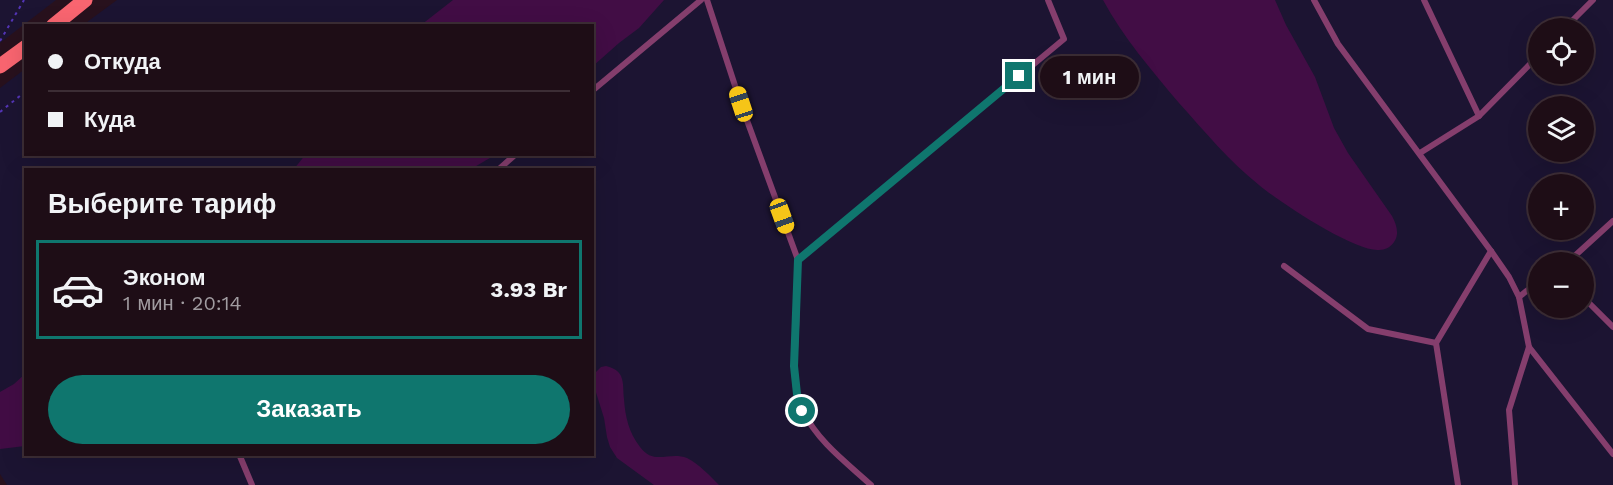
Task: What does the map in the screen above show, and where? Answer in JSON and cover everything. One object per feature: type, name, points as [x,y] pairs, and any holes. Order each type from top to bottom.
[{"type":"main road","points":[[55,24],[85,0]]},
{"type":"main road","points":[[0,66],[24,48]]},
{"type":"lane","points":[[594,89],[701,0]]},
{"type":"lane","points":[[707,0],[741,104],[798,260],[794,366],[797,394],[802,411],[833,452],[872,485]]},
{"type":"lane","points":[[798,260],[1064,39],[1048,0]]},
{"type":"lane","points":[[1314,0],[1338,44],[1509,277],[1519,297],[1529,347],[1613,454]]},
{"type":"lane","points":[[1425,0],[1479,116]]},
{"type":"lane","points":[[1575,18],[1593,0]]},
{"type":"lane","points":[[1420,153],[1479,116],[1528,66]]},
{"type":"lane","points":[[500,168],[514,156]]},
{"type":"lane","points":[[1579,252],[1613,221]]},
{"type":"lane","points":[[1458,485],[1436,344],[1491,251]]},
{"type":"lane","points":[[1284,266],[1368,329],[1436,344]]},
{"type":"lane","points":[[1519,297],[1528,290]]},
{"type":"lane","points":[[1594,308],[1613,327]]},
{"type":"lane","points":[[1515,485],[1509,410],[1529,347]]},
{"type":"lane","points":[[239,456],[252,485]]},
{"type":"path","points":[[0,41],[24,0]]},
{"type":"path","points":[[0,112],[24,93]]},
{"type":"shaded area","points":[[0,0],[56,0],[24,24],[0,43]]},
{"type":"shaded area","points":[[117,0],[1613,0],[1613,485],[7,485],[0,474],[0,88],[24,70],[24,156],[594,156],[594,24],[84,24]]},
{"type":"shaded area","points":[[453,0],[664,0],[639,28],[594,65],[594,24],[422,24]]},
{"type":"shaded area","points":[[1103,0],[1275,0],[1315,77],[1334,128],[1348,153],[1392,216],[1397,232],[1393,244],[1379,250],[1353,243],[1299,214],[1248,176],[1218,146],[1159,79],[1129,40]]},
{"type":"shaded area","points":[[304,156],[493,156],[473,168],[295,168]]},
{"type":"shaded area","points":[[606,366],[615,370],[621,376],[628,424],[636,442],[645,453],[656,457],[687,458],[719,485],[654,485],[617,458],[610,447],[594,386],[595,373],[601,367]]},
{"type":"shaded area","points":[[24,375],[24,446],[0,449],[0,392]]},
{"type":"route","points":[[802,411],[797,394],[794,366],[798,260],[1019,76]]}]
